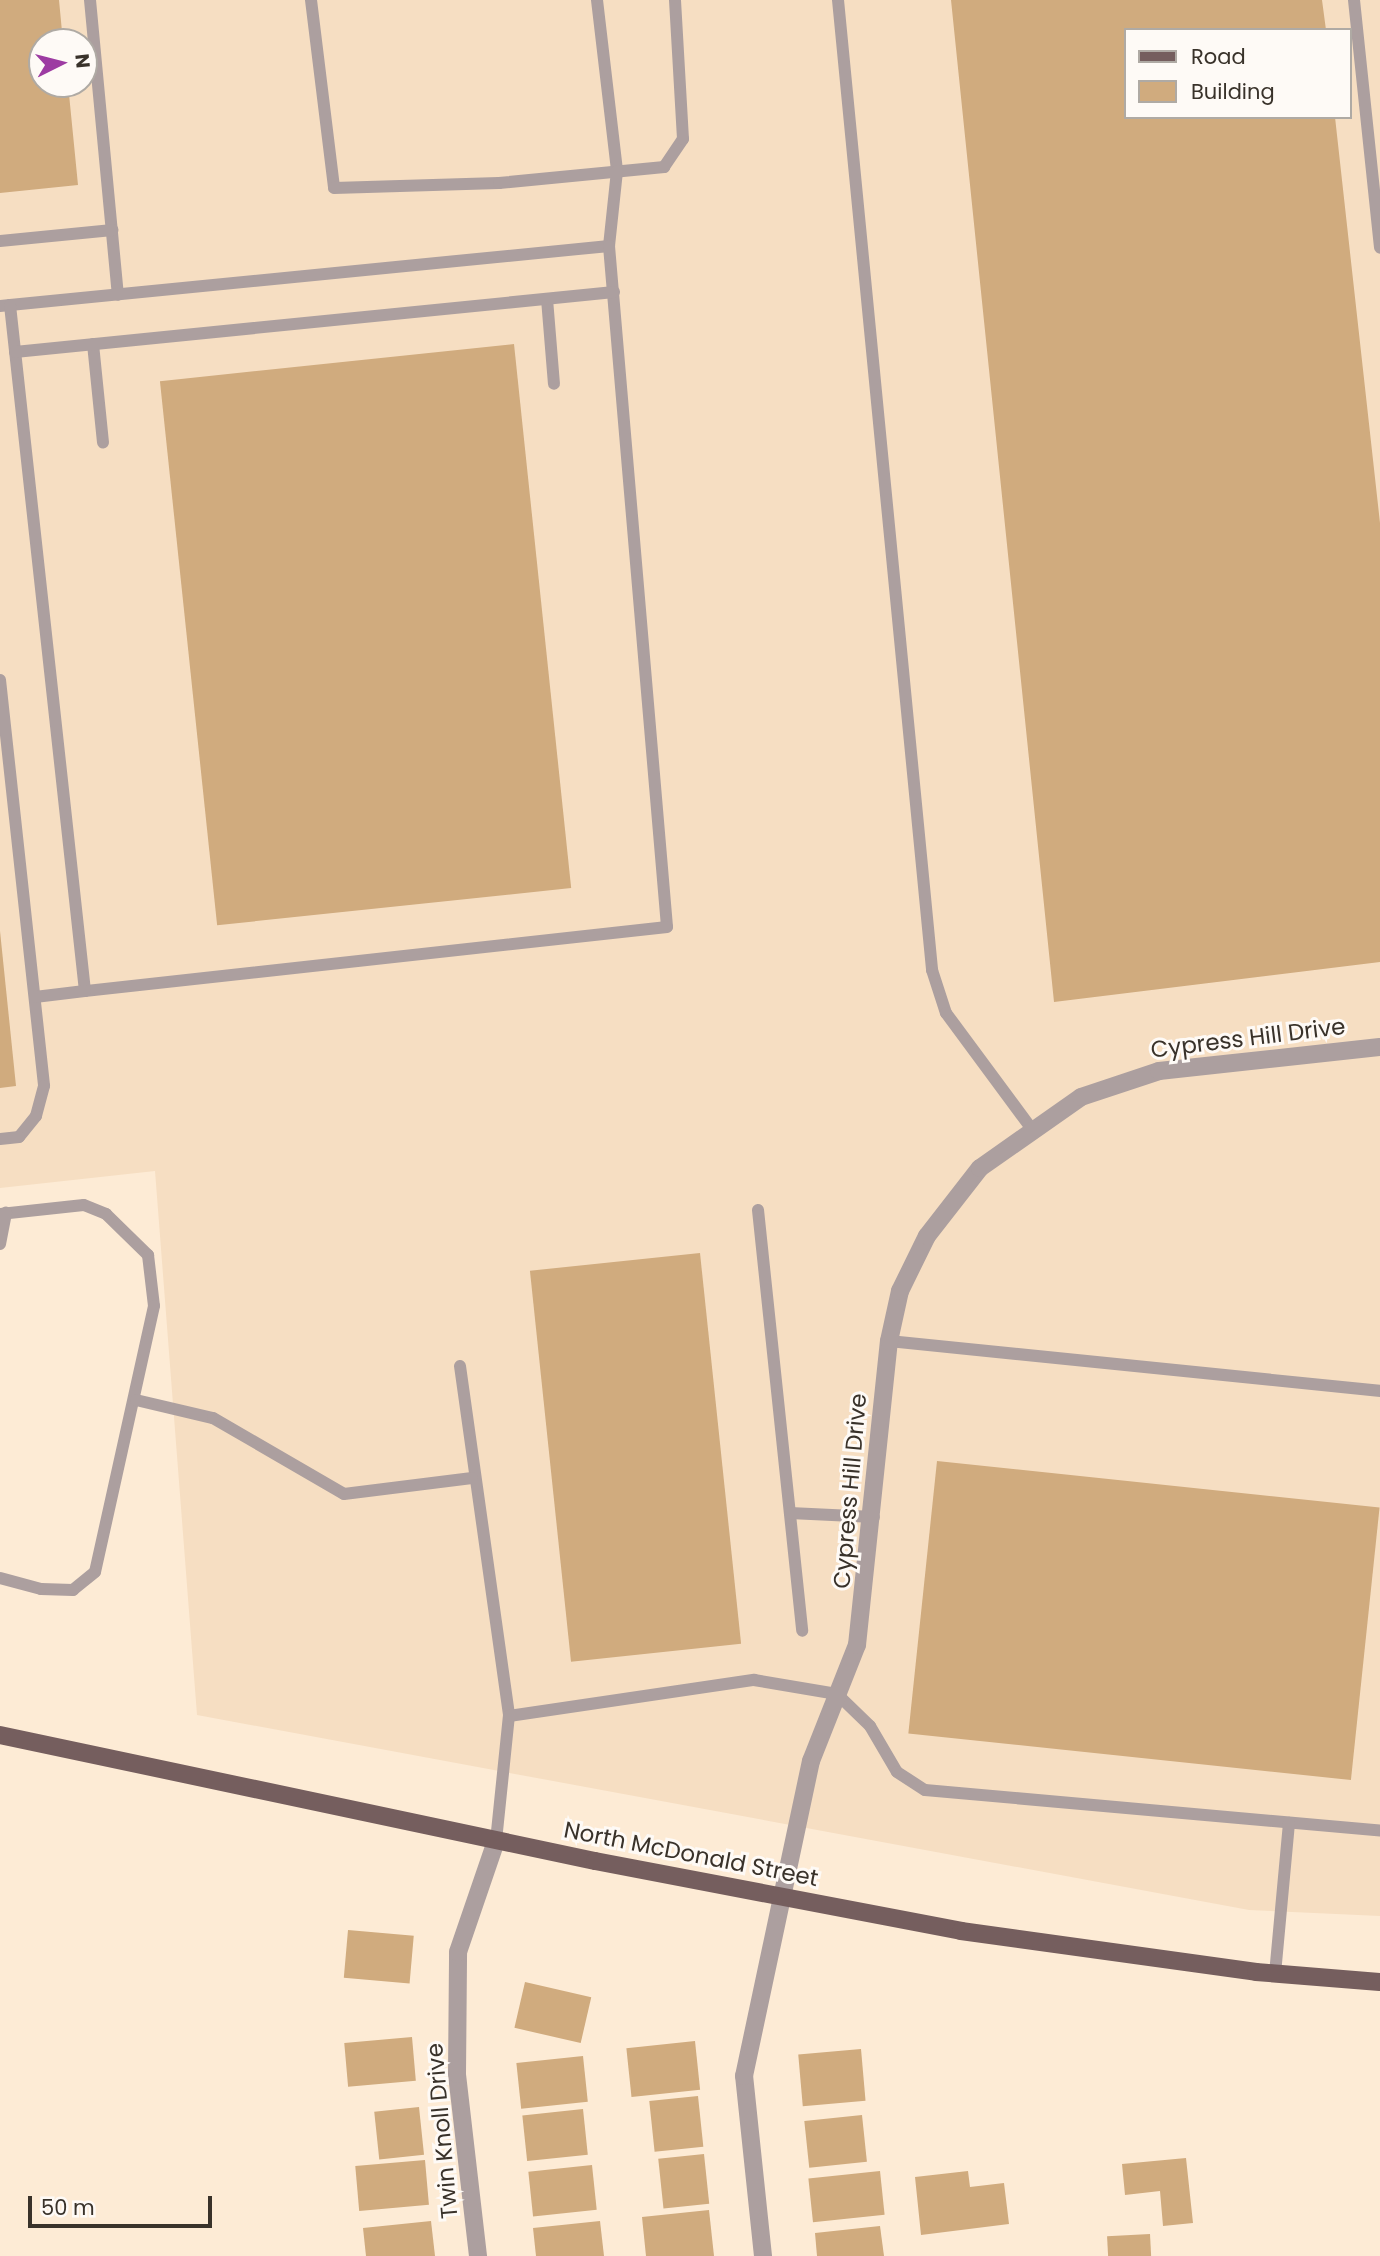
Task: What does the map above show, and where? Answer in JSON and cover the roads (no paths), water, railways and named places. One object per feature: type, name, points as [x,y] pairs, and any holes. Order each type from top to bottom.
[{"type":"main road","name":"North McDonald Street","points":[[0,1735],[496,1841],[961,1931],[1275,1974],[1380,1982]]},
{"type":"street","name":"Cypress Hill Drive","points":[[763,2256],[744,2076],[811,1761],[858,1645],[873,1517],[888,1341],[901,1292],[941,1213],[980,1168],[1031,1128],[1081,1097],[1159,1071],[1380,1047]]},
{"type":"street","name":"Twin Knoll Drive","points":[[478,2256],[457,2074],[458,1952],[496,1841]]},
{"type":"lane","points":[[90,0],[118,295]]},
{"type":"lane","points":[[311,0],[334,188],[499,183],[664,167],[683,139],[675,0]]},
{"type":"lane","points":[[35,997],[667,928],[609,246],[617,171],[597,0]]},
{"type":"lane","points":[[838,0],[932,970],[946,1013],[1031,1128]]},
{"type":"lane","points":[[1354,0],[1380,248]]},
{"type":"lane","points":[[0,241],[112,230]]},
{"type":"lane","points":[[85,991],[15,352],[5,306],[609,246]]},
{"type":"lane","points":[[15,352],[614,292]]},
{"type":"lane","points":[[547,299],[554,384]]},
{"type":"lane","points":[[93,344],[103,442]]},
{"type":"lane","points":[[0,680],[3,738],[44,1086],[36,1116],[19,1137],[0,1139]]},
{"type":"lane","points":[[0,1244],[3,1214],[84,1205],[106,1214],[148,1255],[154,1306],[136,1400],[95,1572],[74,1590],[41,1590],[0,1578]]},
{"type":"lane","points":[[758,1210],[802,1631]]},
{"type":"lane","points":[[888,1341],[1380,1391]]},
{"type":"lane","points":[[460,1366],[472,1478],[509,1716],[496,1841]]},
{"type":"lane","points":[[136,1400],[213,1418],[344,1494],[472,1478]]},
{"type":"lane","points":[[790,1513],[873,1517]]},
{"type":"lane","points":[[509,1716],[754,1680],[837,1694],[870,1726],[897,1772],[925,1790],[1380,1831]]},
{"type":"lane","points":[[1275,1974],[1289,1823]]}]
